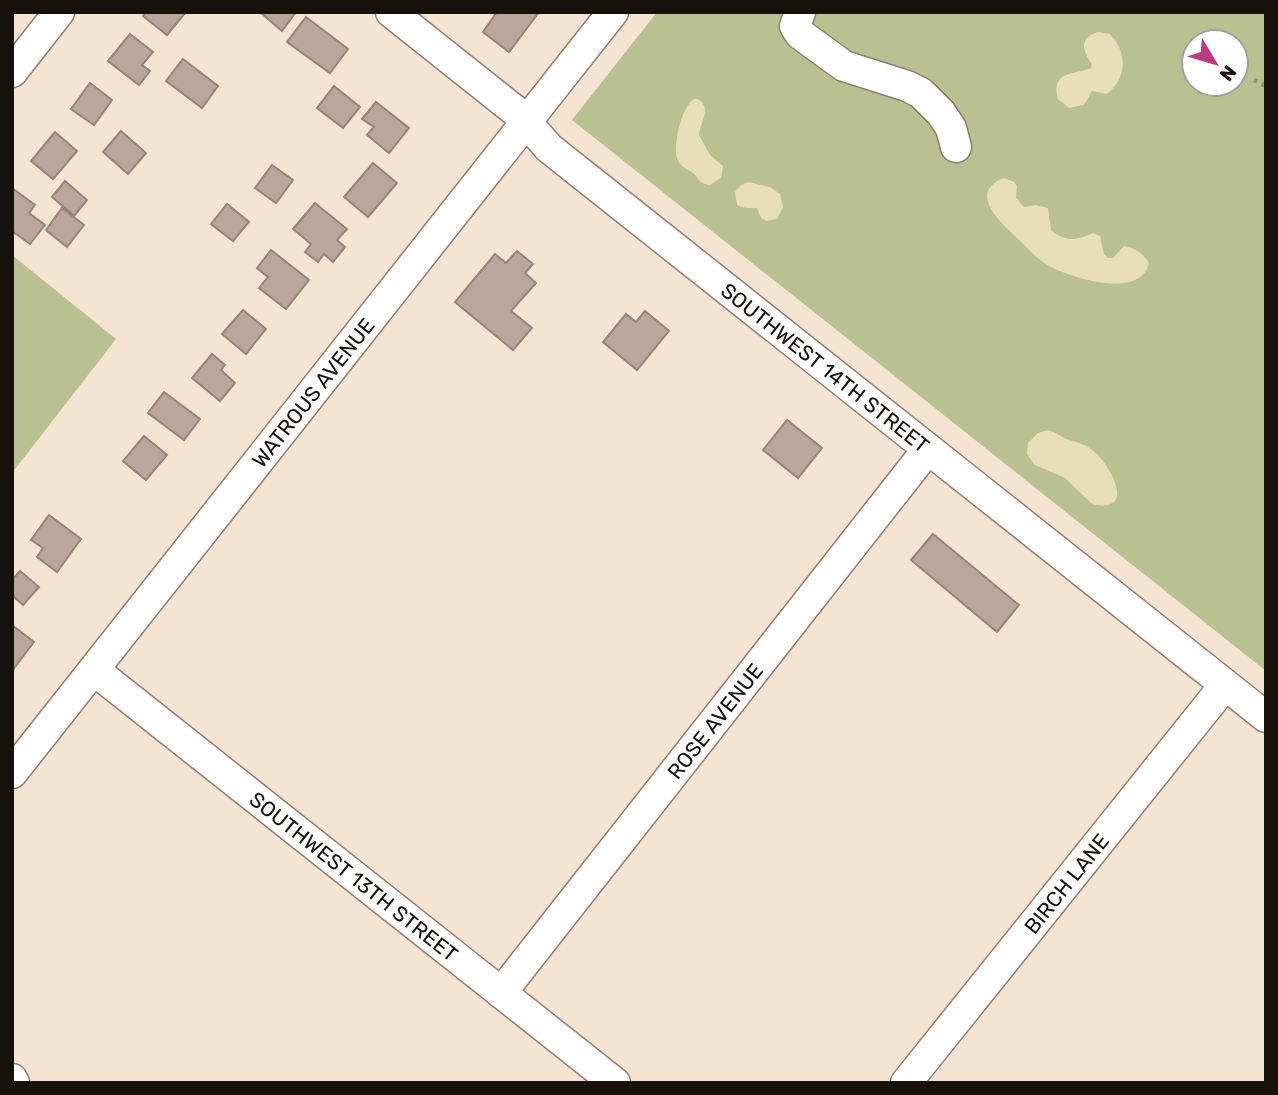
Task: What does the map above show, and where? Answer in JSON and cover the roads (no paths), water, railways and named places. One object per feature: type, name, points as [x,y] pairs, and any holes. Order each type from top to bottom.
[{"type":"street","points":[[12,72],[59,12]]},
{"type":"street","name":"SOUTHWEST 14TH STREET","points":[[391,12],[507,103],[549,148],[1266,717]]},
{"type":"street","name":"WATROUS AVENUE","points":[[12,773],[613,12]]},
{"type":"street","points":[[800,12],[795,26],[800,34],[844,66],[907,86],[933,103],[951,128],[956,147]]},
{"type":"street","name":"ROSE AVENUE","points":[[501,993],[928,449]]},
{"type":"street","name":"SOUTHWEST 13TH STREET","points":[[94,670],[615,1083]]},
{"type":"street","name":"BIRCH LANE","points":[[906,1083],[1225,685]]}]
